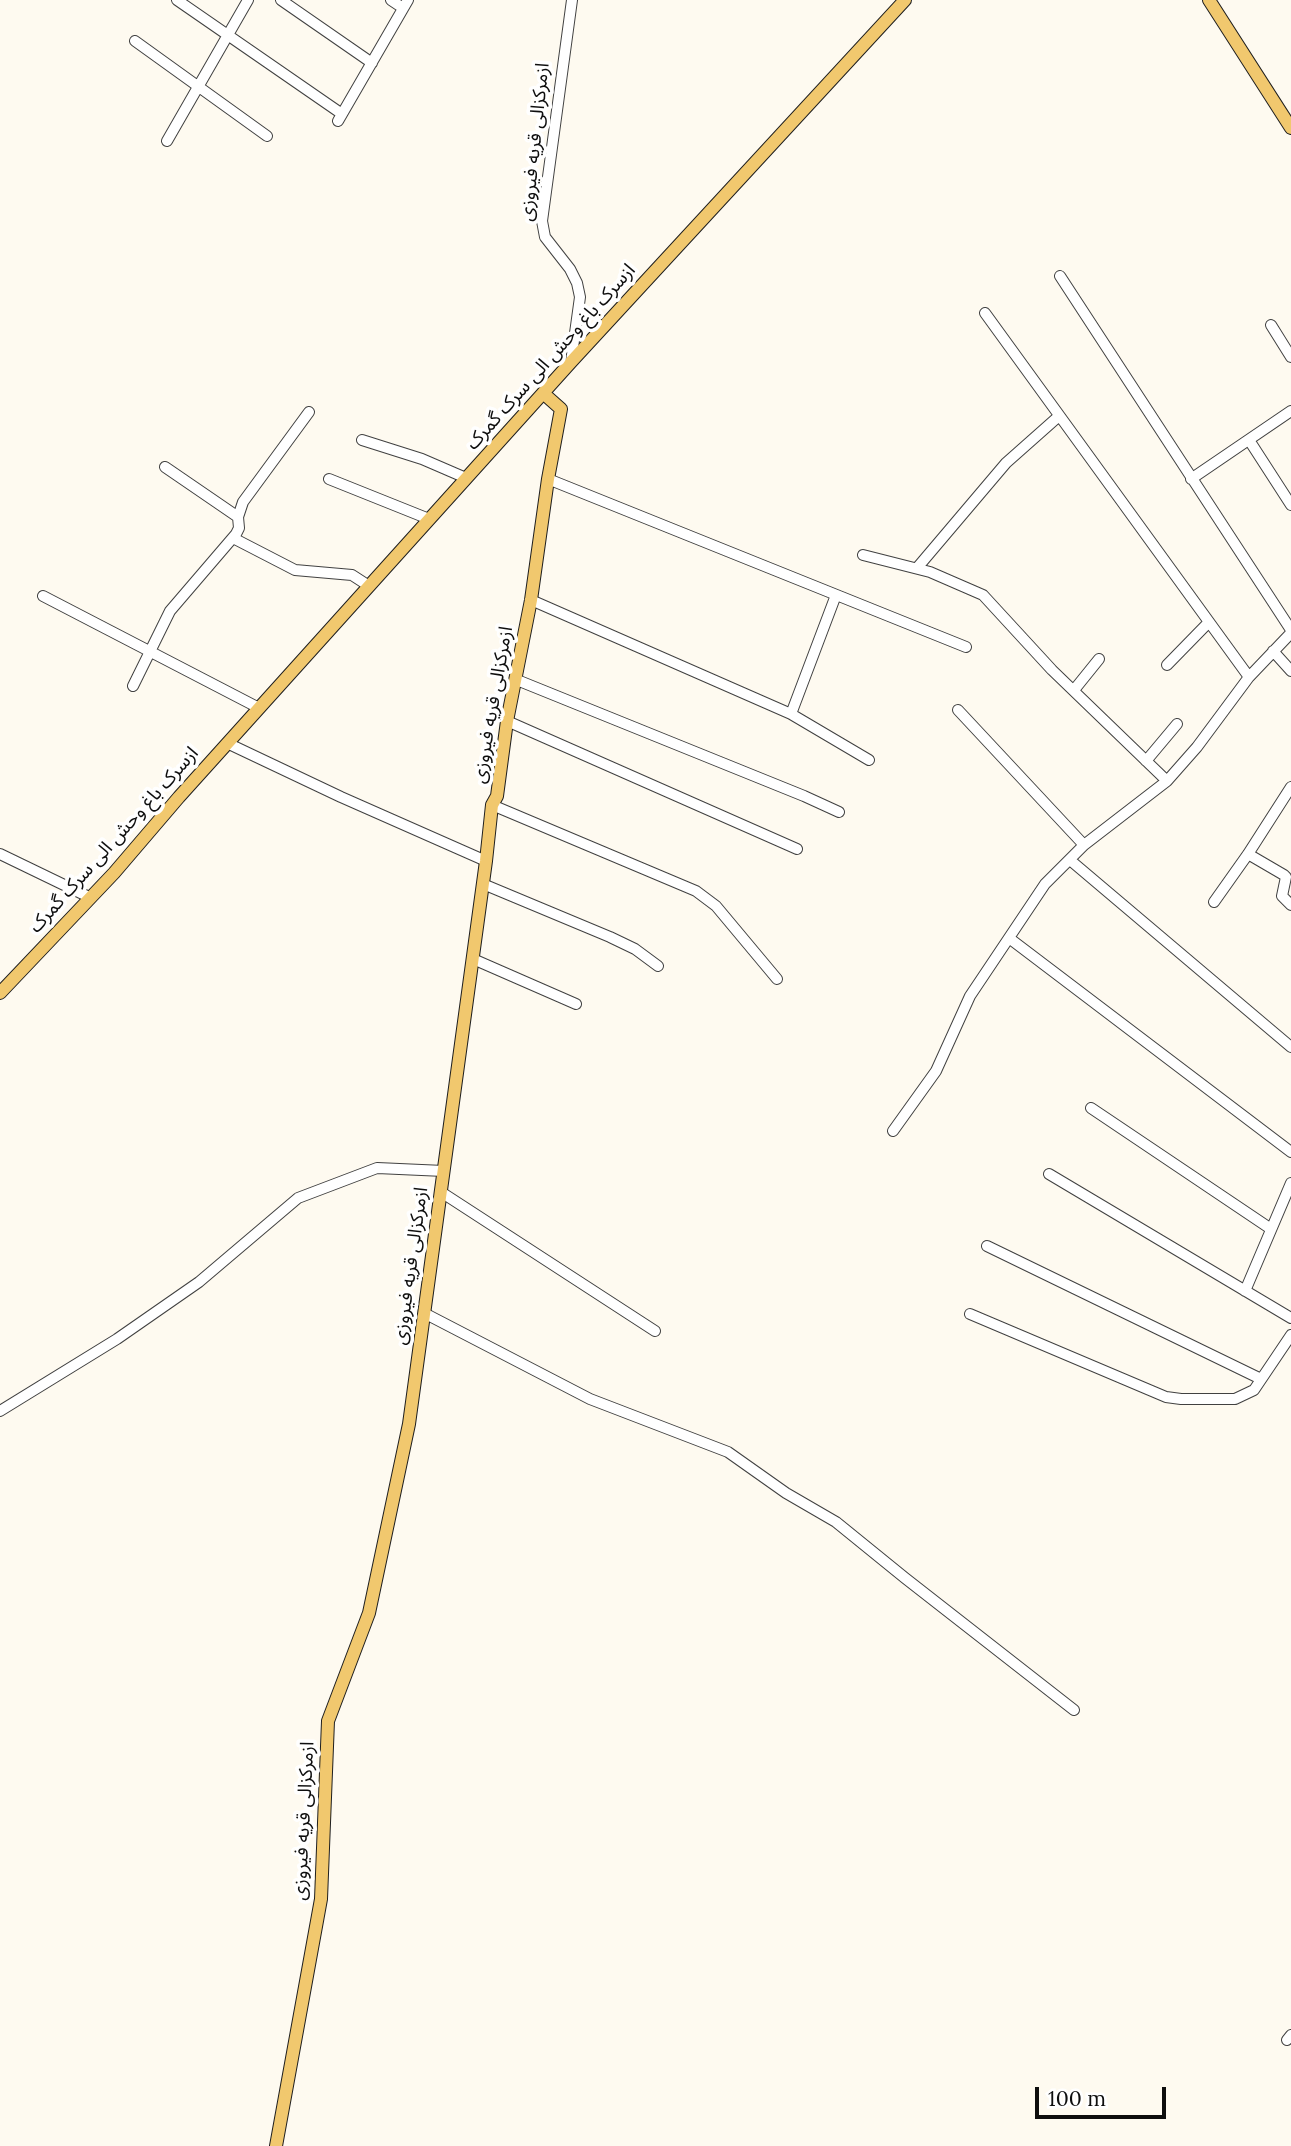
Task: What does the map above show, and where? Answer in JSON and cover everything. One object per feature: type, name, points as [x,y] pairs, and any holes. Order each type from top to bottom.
[{"type":"main road","points":[[1209,0],[1291,128]]},
{"type":"main road","name":"ازسرک باغ وحش الی سرک گمرک","points":[[0,993],[145,838],[429,519],[898,2]]},
{"type":"main road","name":"ازمرکزالی قریه فیروزی","points":[[275,2146],[321,1899],[328,1721],[369,1613],[409,1424],[492,805],[496,796],[531,600],[561,409],[543,393]]},
{"type":"street","points":[[177,0],[340,118],[405,4],[391,0]]},
{"type":"street","points":[[167,141],[248,0]]},
{"type":"street","points":[[281,0],[372,62]]},
{"type":"street","name":"ازمرکزالی قریه فیروزی","points":[[571,362],[580,297],[570,269],[545,237],[542,221],[572,0]]},
{"type":"street","points":[[135,41],[267,136]]},
{"type":"street","points":[[893,1131],[936,1071],[970,996],[1045,884],[1084,845],[1167,781],[1197,747],[1249,677],[1291,631],[1060,276]]},
{"type":"street","points":[[985,313],[1249,677]]},
{"type":"street","points":[[1271,325],[1291,357]]},
{"type":"street","points":[[1191,479],[1291,411]]},
{"type":"street","points":[[133,686],[170,611],[233,538],[239,528],[238,517],[243,502],[309,412]]},
{"type":"street","points":[[917,568],[1006,463],[1059,416]]},
{"type":"street","points":[[362,440],[422,459],[466,478]]},
{"type":"street","points":[[1249,440],[1291,505]]},
{"type":"street","points":[[165,467],[238,517]]},
{"type":"street","points":[[329,479],[429,519]]},
{"type":"street","points":[[548,479],[966,647]]},
{"type":"street","points":[[233,538],[295,570],[352,575],[369,586]]},
{"type":"street","points":[[863,555],[917,568],[983,595],[1074,690],[1167,781]]},
{"type":"street","points":[[790,714],[836,595]]},
{"type":"street","points":[[43,596],[259,708]]},
{"type":"street","points":[[531,600],[790,714],[869,760]]},
{"type":"street","points":[[1167,665],[1209,622]]},
{"type":"street","points":[[1273,651],[1291,671]]},
{"type":"street","points":[[1074,690],[1099,659]]},
{"type":"street","points":[[517,680],[839,812]]},
{"type":"street","points":[[958,710],[1084,845]]},
{"type":"street","points":[[508,721],[797,849]]},
{"type":"street","points":[[1146,761],[1177,724]]},
{"type":"street","name":"ازسرک باغ وحش الی سرک گمرک","points":[[228,743],[341,797],[486,861]]},
{"type":"street","points":[[1214,901],[1248,855],[1291,787]]},
{"type":"street","points":[[492,805],[690,888],[716,906],[777,979]]},
{"type":"street","points":[[0,853],[89,897]]},
{"type":"street","points":[[1248,855],[1284,874],[1286,877],[1282,896],[1291,905]]},
{"type":"street","points":[[1070,860],[1291,1047]]},
{"type":"street","points":[[483,884],[610,937],[635,949],[657,966]]},
{"type":"street","points":[[1009,939],[1291,1152]]},
{"type":"street","points":[[473,959],[576,1004]]},
{"type":"street","points":[[1091,1108],[1271,1229]]},
{"type":"street","points":[[0,1411],[117,1339],[199,1282],[298,1198],[377,1168],[444,1171]]},
{"type":"street","points":[[1049,1174],[1291,1318]]},
{"type":"street","points":[[1245,1291],[1291,1183]]},
{"type":"street","points":[[441,1192],[655,1331]]},
{"type":"street","points":[[987,1246],[1261,1379]]},
{"type":"street","points":[[424,1312],[590,1399],[728,1452],[786,1493],[836,1522],[1074,1710]]},
{"type":"street","points":[[970,1314],[1166,1397],[1204,1400],[1235,1399],[1254,1390],[1291,1335]]}]
